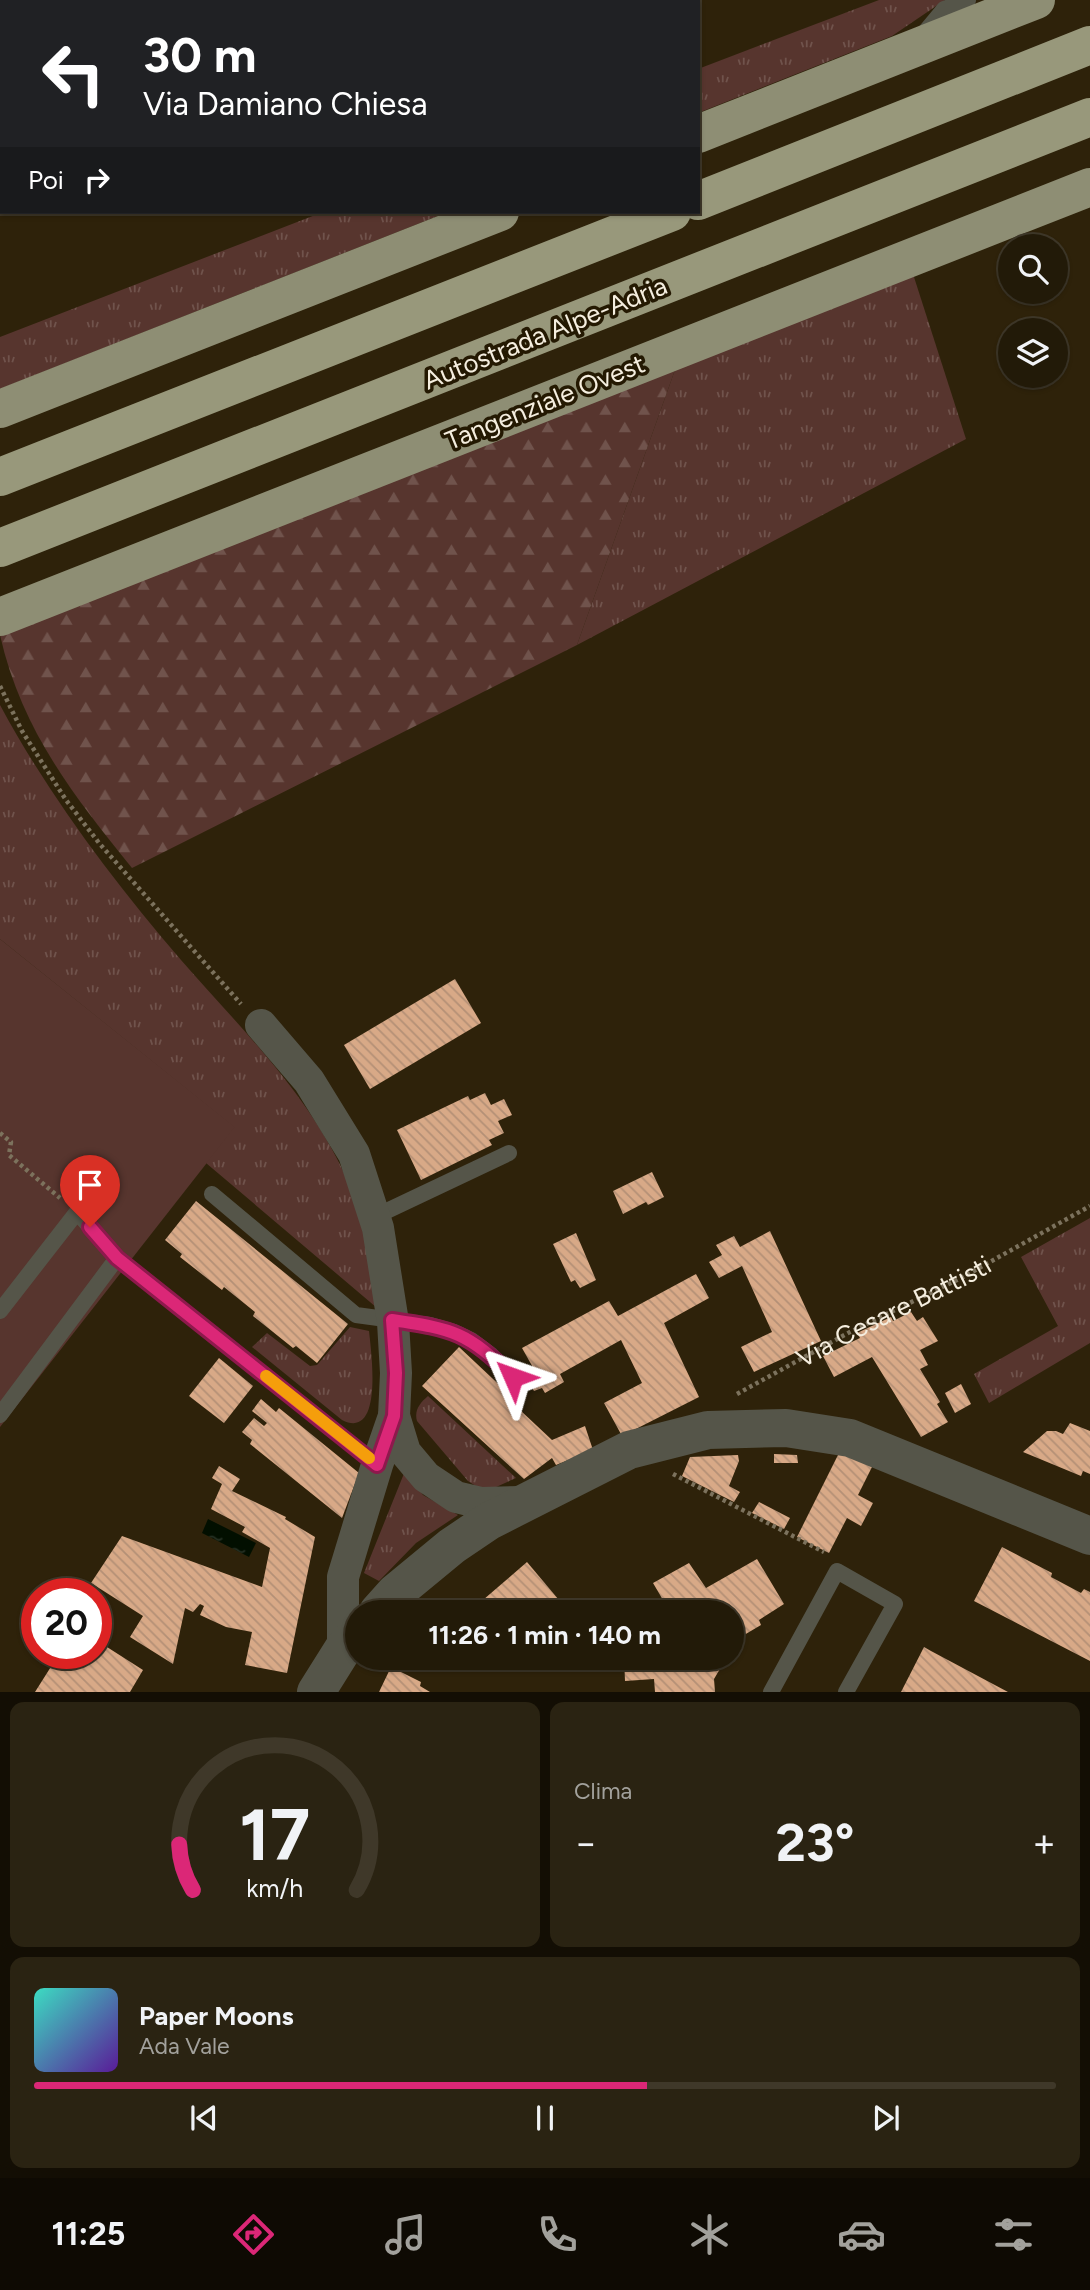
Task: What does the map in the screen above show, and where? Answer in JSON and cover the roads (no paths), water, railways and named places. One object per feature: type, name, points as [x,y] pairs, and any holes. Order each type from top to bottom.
[{"type":"highway","points":[[700,133],[1036,0]]},
{"type":"highway","points":[[700,200],[1090,45]]},
{"type":"highway","name":"Autostrada Alpe-Adria","points":[[0,548],[1090,117]]},
{"type":"highway","name":"Tangenziale Ovest","points":[[0,617],[1090,187]]},
{"type":"highway","points":[[0,410],[495,214]]},
{"type":"highway","points":[[0,477],[667,214]]},
{"type":"street","points":[[261,1025],[309,1081],[354,1154],[374,1217],[386,1274],[396,1373],[394,1416],[343,1577],[346,1600]]},
{"type":"street","points":[[394,1416],[405,1452],[426,1477],[456,1497],[481,1503],[524,1502]]},
{"type":"street","points":[[388,1600],[452,1546],[524,1502],[629,1450],[708,1430],[786,1427],[850,1438],[1090,1536]]},
{"type":"street","points":[[316,1692],[345,1648]]},
{"type":"lane","points":[[910,50],[944,9],[968,0]]},
{"type":"lane","points":[[374,1217],[509,1153]]},
{"type":"lane","points":[[212,1194],[356,1315],[454,1332],[481,1348],[513,1377]]},
{"type":"lane","points":[[0,1311],[77,1212],[117,1258],[377,1465]]},
{"type":"lane","points":[[0,1415],[117,1258]]},
{"type":"lane","points":[[771,1692],[836,1571],[895,1604],[846,1692]]},
{"type":"water","points":[[208,1519],[256,1543],[249,1557],[202,1533]]}]
